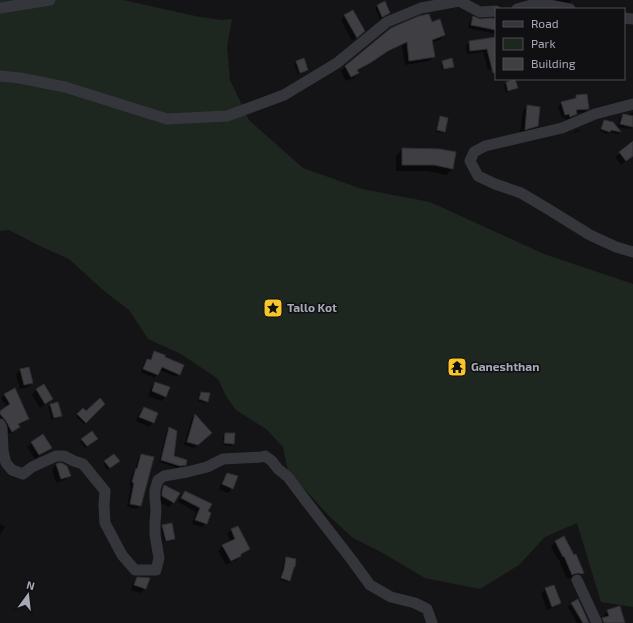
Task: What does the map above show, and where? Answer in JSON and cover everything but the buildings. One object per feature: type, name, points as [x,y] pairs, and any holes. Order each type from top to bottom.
[{"type":"street","points":[[0,8],[50,0]]},
{"type":"street","points":[[0,76],[20,78],[65,87],[167,119],[227,116],[284,95],[337,63],[387,22],[407,13],[421,8],[459,1],[480,12],[495,11]]},
{"type":"street","points":[[521,8],[539,3],[565,8]]},
{"type":"street","points":[[633,104],[595,114],[562,128],[485,146],[474,152],[470,161],[478,176],[521,193],[590,235],[616,247],[633,252]]},
{"type":"street","points":[[0,424],[2,428],[3,451],[6,463],[12,470]]},
{"type":"street","points":[[0,469],[12,470],[23,474],[56,456],[64,456],[83,464],[105,491],[105,523],[122,555],[135,570],[156,570],[159,558],[154,522],[156,511],[155,490],[158,480],[164,476],[207,468],[223,459],[265,456],[288,477],[370,585],[390,597],[415,603],[427,609],[432,623]]},
{"type":"street","points":[[577,580],[597,623]]},
{"type":"green space","points":[[0,0],[123,0],[200,17],[222,20],[232,19],[227,47],[230,80],[249,120],[303,168],[362,189],[430,202],[544,254],[633,284],[633,607],[601,602],[577,523],[545,537],[519,565],[480,589],[425,578],[379,551],[353,538],[329,516],[288,471],[283,447],[266,429],[236,410],[226,396],[218,379],[181,354],[148,339],[129,310],[104,291],[69,259],[9,230],[0,231]]},
{"type":"place","name":"Tallo Kot","points":[[273,308]]},
{"type":"place","name":"Ganeshthan","points":[[457,367]]}]
